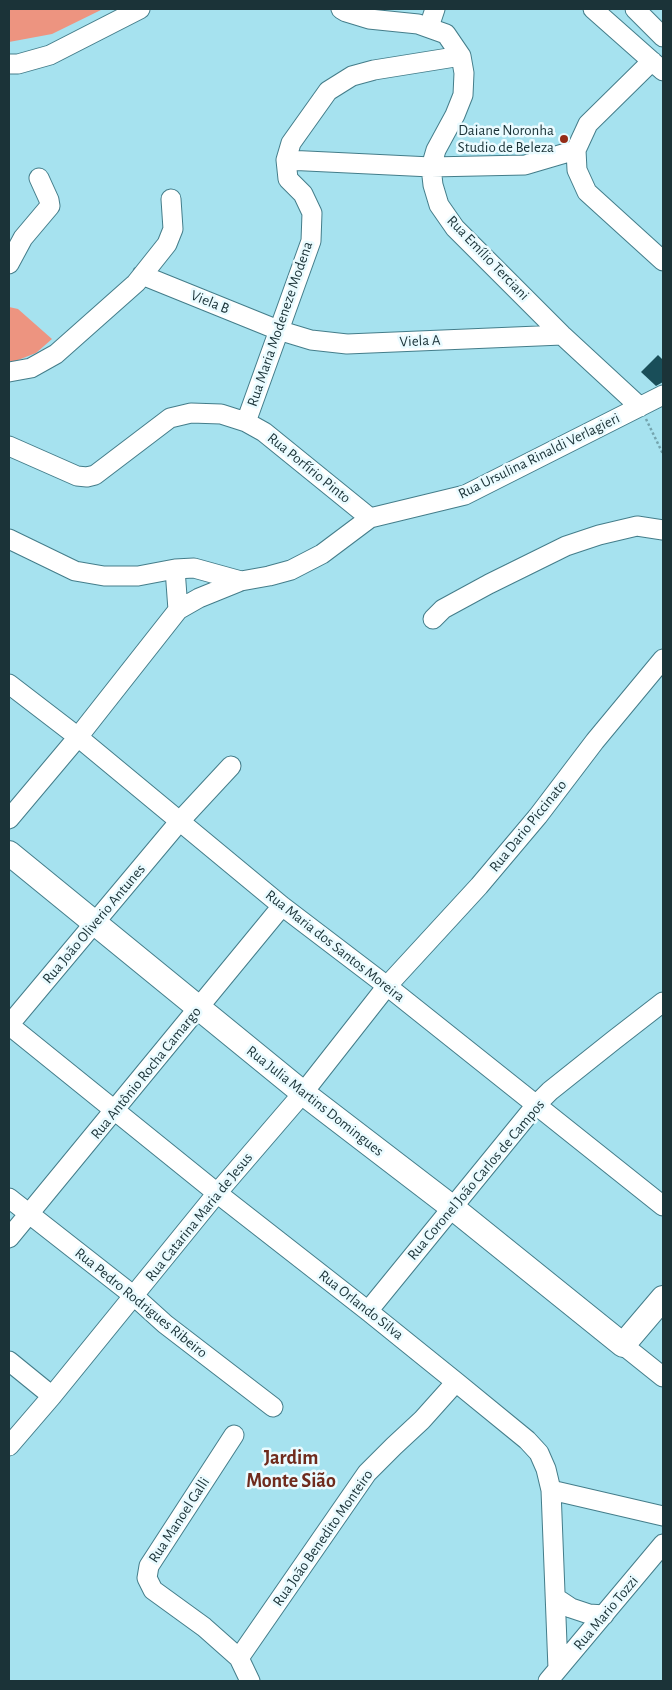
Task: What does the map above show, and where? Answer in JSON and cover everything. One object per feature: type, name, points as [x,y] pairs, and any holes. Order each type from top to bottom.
[{"type":"main road","name":"Rua Julia Martins Domingues","points":[[9,853],[198,1009],[623,1345]]},
{"type":"main road","points":[[623,1345],[663,1298]]},
{"type":"street","points":[[9,64],[18,64],[50,55],[140,9]]},
{"type":"street","points":[[342,9],[369,19],[418,24],[429,27],[446,34],[461,56],[464,73],[462,95],[455,115],[436,150],[431,167]]},
{"type":"street","points":[[429,27],[435,9]]},
{"type":"street","points":[[593,9],[658,66],[588,124],[576,150],[577,170],[587,192],[663,261]]},
{"type":"street","points":[[635,9],[663,37]]},
{"type":"street","points":[[461,56],[374,70],[352,76],[328,91],[291,143],[286,160],[431,167],[525,166],[576,150]]},
{"type":"street","name":"Rua Maria Modeneze Modena","points":[[9,446],[77,476],[87,477],[95,475],[170,418],[191,413],[220,414],[246,422],[310,241],[312,213],[303,194],[288,179],[286,160]]},
{"type":"street","name":"Rua Emílio Terciani","points":[[431,167],[439,205],[455,228],[562,335],[640,407]]},
{"type":"street","points":[[9,264],[23,238],[50,206],[39,178]]},
{"type":"street","points":[[9,372],[31,368],[56,354],[136,283],[167,244],[174,229],[171,198]]},
{"type":"street","name":"Viela B","points":[[142,275],[278,330]]},
{"type":"street","name":"Viela A","points":[[278,330],[311,340],[347,344],[562,335]]},
{"type":"street","name":"Rua Ursulina Rinaldi Verlagieri","points":[[9,819],[78,737],[178,610],[199,598],[241,581],[292,570],[322,554],[370,518],[465,495],[663,395]]},
{"type":"street","name":"Rua Porfírio Pinto","points":[[246,422],[264,432],[370,518]]},
{"type":"street","points":[[433,619],[443,609],[566,546],[599,535],[637,526],[663,530]]},
{"type":"street","points":[[9,539],[75,571],[104,576],[138,576],[175,569],[194,568],[241,581]]},
{"type":"street","points":[[175,569],[178,610]]},
{"type":"street","name":"Rua Dario Piccinato","points":[[386,986],[485,879],[538,816],[595,741],[663,659]]},
{"type":"street","name":"Rua Maria dos Santos Moreira","points":[[9,684],[78,737],[282,906],[663,1206]]},
{"type":"street","name":"Rua João Oliverio Antunes","points":[[9,1025],[179,822],[231,766]]},
{"type":"street","name":"Rua Antônio Rocha Camargo","points":[[9,1238],[282,906]]},
{"type":"street","name":"Rua Catarina Maria de Jesus","points":[[9,1446],[217,1193],[303,1093],[386,986]]},
{"type":"street","name":"Rua Coronel João Carlos de Campos","points":[[368,1311],[536,1105],[550,1091],[663,1002]]},
{"type":"street","name":"Rua Orlando Silva","points":[[9,1025],[456,1382],[527,1440],[539,1453],[546,1469],[551,1490],[556,1598],[553,1675]]},
{"type":"street","name":"Rua Pedro Rodrigues Ribeiro","points":[[9,1198],[134,1296],[165,1324],[273,1407]]},
{"type":"street","points":[[623,1345],[663,1377]]},
{"type":"street","points":[[9,1361],[52,1396]]},
{"type":"street","name":"Rua João Benedito Monteiro","points":[[239,1658],[367,1473],[422,1420],[456,1382]]},
{"type":"street","name":"Rua Manoel Galli","points":[[234,1435],[149,1566],[146,1578],[153,1590],[204,1627],[239,1658]]},
{"type":"street","points":[[551,1490],[663,1516]]},
{"type":"street","name":"Rua Mario Tozzi","points":[[553,1675],[663,1544]]},
{"type":"street","points":[[556,1598],[571,1608],[589,1614],[604,1615]]},
{"type":"street","points":[[239,1658],[250,1681]]},
{"type":"path","points":[[640,407],[663,454]]},
{"type":"shaded area","points":[[9,9],[103,9],[52,34],[9,42]]},
{"type":"shaded area","points":[[9,307],[18,309],[52,339],[36,353],[13,362],[9,361]]},
{"type":"building","points":[[658,355],[663,360],[663,382],[656,386],[641,372]]},
{"type":"place","name":"Daiane Noronha Studio de Beleza","points":[[564,139]]},
{"type":"district","name":"Jardim Monte Sião","points":[[291,1470]]}]
